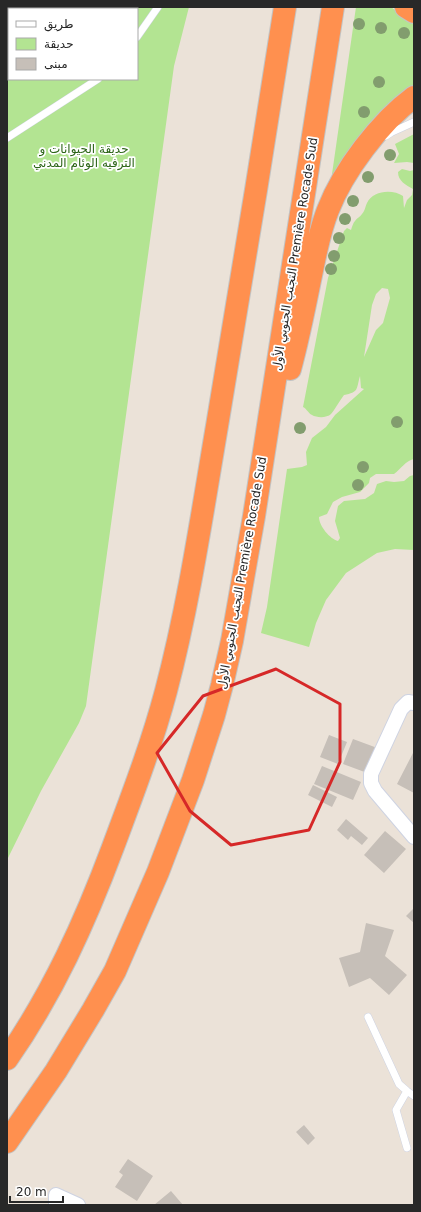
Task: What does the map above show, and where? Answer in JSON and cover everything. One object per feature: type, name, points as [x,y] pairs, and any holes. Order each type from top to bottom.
[{"type":"highway","points":[[7,1058],[46,997],[69,954],[79,931],[104,872],[135,789],[167,689],[198,539],[246,254],[285,7]]},
{"type":"highway","name":"التجنب الجنوبي الأول Première Rocade Sud","points":[[7,1142],[56,1071],[100,998],[124,952],[158,872],[195,773],[214,715],[237,614],[254,516],[333,7]]},
{"type":"highway","points":[[406,7],[414,12]]},
{"type":"highway","points":[[254,516],[300,332],[321,230],[328,210],[337,189],[373,138],[406,103],[414,98]]},
{"type":"street","points":[[414,703],[408,702],[401,709],[371,774],[371,783],[375,791],[414,837]]},
{"type":"street","points":[[56,1205],[56,1195],[78,1205]]},
{"type":"lane","points":[[138,36],[158,7]]},
{"type":"lane","points":[[7,138],[96,80]]},
{"type":"lane","points":[[359,157],[376,142],[392,132],[414,122]]},
{"type":"lane","points":[[368,1017],[398,1084],[414,1096]]},
{"type":"lane","points":[[407,1091],[396,1110],[407,1148]]},
{"type":"highlighted area","points":[[276,669],[340,704],[340,762],[309,830],[231,845],[190,811],[157,753],[203,696]]},
{"type":"green space","name":"حديقة الحيوانات و الترفيه الوئام المدني","points":[[7,7],[189,7],[174,66],[86,706],[79,723],[41,791],[7,860]]},
{"type":"green space","points":[[356,7],[391,7],[414,22],[414,88],[335,176],[332,174]]},
{"type":"green space","points":[[414,134],[414,163],[394,163],[399,154],[395,144]]},
{"type":"green space","points":[[402,169],[410,171],[414,170],[414,459],[406,463],[394,474],[376,474],[370,478],[369,483],[360,492],[342,497],[333,502],[327,514],[319,517],[319,521],[326,532],[338,541],[340,538],[335,521],[338,506],[344,501],[365,499],[374,493],[377,484],[386,481],[404,481],[410,476],[414,475],[414,550],[395,549],[377,553],[346,573],[326,600],[316,623],[309,647],[261,633],[267,607],[287,469],[307,465],[306,452],[312,438],[326,427],[335,415],[364,389],[361,388],[360,376],[356,390],[352,393],[344,395],[332,413],[327,416],[314,416],[303,407],[328,278],[344,231],[347,228],[351,230],[354,222],[364,212],[367,203],[374,195],[378,193],[394,192],[403,196],[404,208],[407,200],[412,195],[413,189],[399,178],[398,172]],"holes":[[[382,288],[388,289],[390,298],[383,323],[376,330],[364,357],[372,305],[376,294]]]},
{"type":"building","points":[[329,735],[347,742],[338,764],[320,757]]},
{"type":"building","points":[[353,739],[380,749],[370,774],[343,764]]},
{"type":"building","points":[[414,751],[414,793],[397,784]]},
{"type":"building","points":[[322,766],[361,782],[353,800],[314,784]]},
{"type":"building","points":[[313,785],[337,797],[332,807],[308,795]]},
{"type":"building","points":[[346,819],[368,838],[362,845],[351,836],[348,840],[337,830]]},
{"type":"building","points":[[385,831],[406,849],[384,873],[364,855]]},
{"type":"building","points":[[414,908],[414,923],[406,916]]},
{"type":"building","points":[[366,923],[394,930],[385,956],[407,975],[389,995],[370,978],[349,987],[339,958],[360,952]]},
{"type":"building","points":[[304,1125],[315,1138],[308,1145],[296,1132]]},
{"type":"building","points":[[128,1159],[153,1176],[137,1201],[115,1187],[123,1175],[119,1172]]},
{"type":"building","points":[[171,1191],[183,1205],[154,1205]]}]
